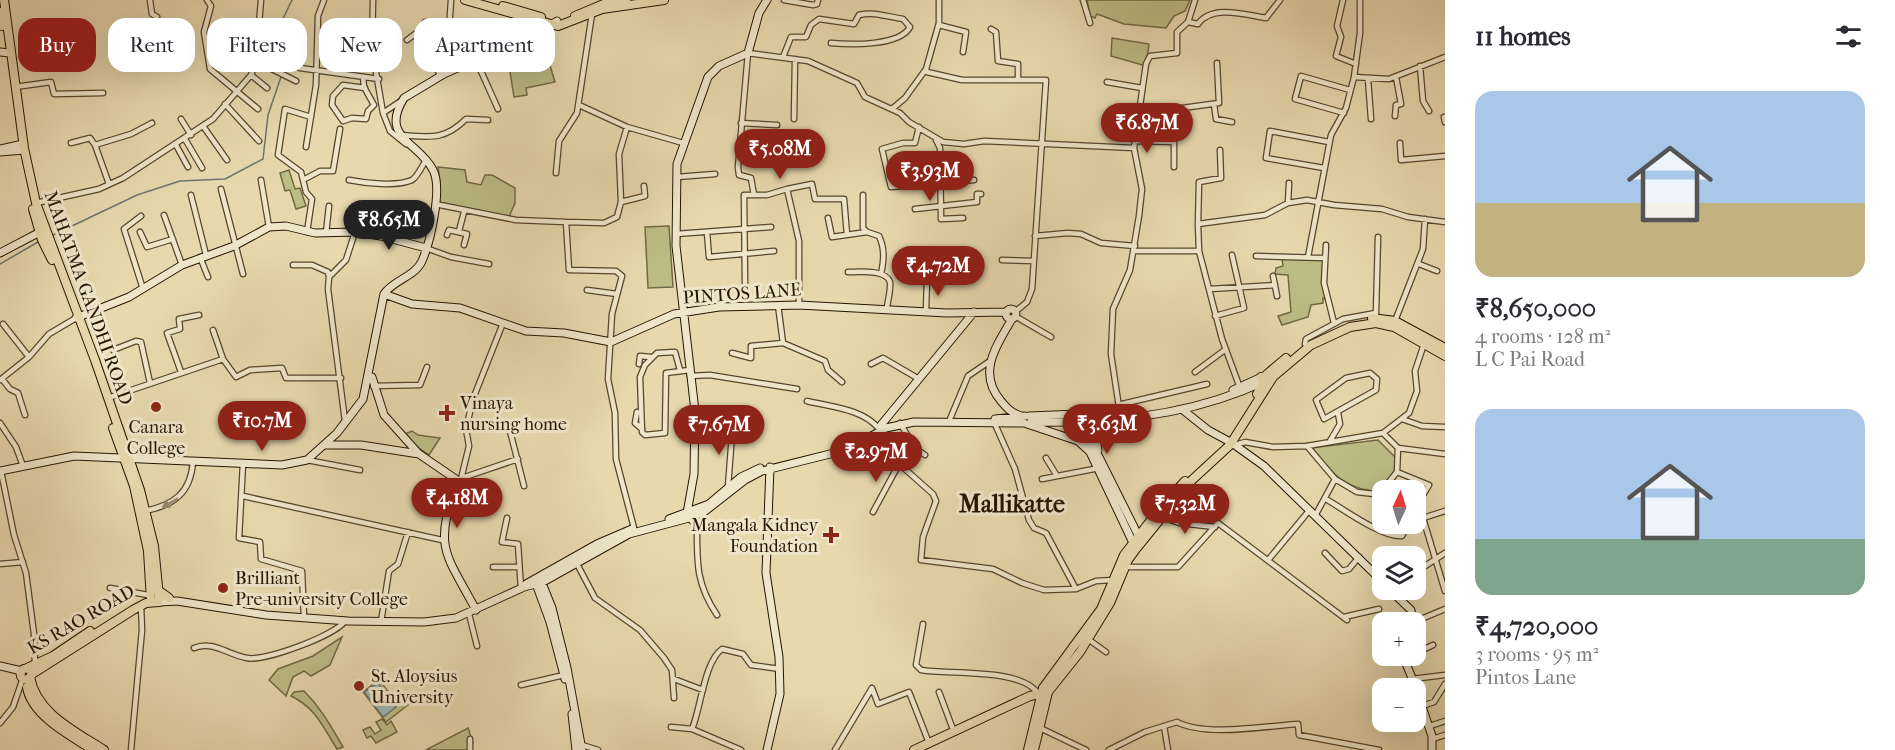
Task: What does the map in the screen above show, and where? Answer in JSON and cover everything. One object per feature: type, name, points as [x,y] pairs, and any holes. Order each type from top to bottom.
[{"type":"main road","name":"MAHATMA GANDHI ROAD","points":[[4,0],[5,53],[15,87],[27,186],[40,232],[77,317],[108,398],[134,486],[148,551],[148,598]]},
{"type":"main road","points":[[465,0],[499,5],[528,18]]},
{"type":"main road","points":[[482,0],[539,18]]},
{"type":"main road","points":[[555,23],[606,3],[626,0]]},
{"type":"main road","points":[[555,23],[577,21],[602,9],[664,0]]},
{"type":"main road","name":"MAHATMA GANDHI ROAD","points":[[0,12],[22,147],[36,203],[145,511],[154,546],[148,598]]},
{"type":"main road","points":[[1028,750],[1041,698],[1101,609],[1124,555],[1162,517],[1192,480],[1232,443],[1268,376],[1305,344],[1336,327],[1376,316],[1395,321],[1445,356]]},
{"type":"main road","points":[[1268,376],[1311,345],[1350,327],[1364,324],[1394,327],[1445,348]]},
{"type":"main road","points":[[914,750],[928,747],[1030,700],[1041,698],[1048,692],[1088,639],[1110,603],[1137,542],[1161,507],[1232,443]]},
{"type":"main road","points":[[148,598],[173,599]]},
{"type":"main road","name":"KS RAO ROAD","points":[[93,750],[50,720],[28,697],[29,673],[148,598]]},
{"type":"main road","points":[[29,673],[33,692],[38,701],[64,724],[104,750]]},
{"type":"main road","points":[[928,747],[1030,696],[1041,698]]},
{"type":"main road","points":[[1034,750],[1041,698]]},
{"type":"street","points":[[150,0],[152,14],[157,17]]},
{"type":"street","points":[[207,0],[211,6],[204,32],[208,64],[215,75],[258,109]]},
{"type":"street","points":[[260,18],[261,0]]},
{"type":"street","points":[[306,147],[316,69],[318,16],[324,0]]},
{"type":"street","points":[[307,460],[337,433],[363,399],[371,369],[384,294],[389,287],[418,268],[426,248],[435,204],[436,176],[426,160],[395,137],[383,113],[379,79],[372,49],[373,0]]},
{"type":"street","points":[[449,18],[452,0]]},
{"type":"street","points":[[754,195],[751,178],[739,175],[741,123],[748,53],[759,13],[767,0]]},
{"type":"street","points":[[784,0],[813,5],[818,0]]},
{"type":"street","points":[[892,109],[905,98],[926,69],[939,25],[939,0]]},
{"type":"street","points":[[1083,0],[1090,23]]},
{"type":"street","points":[[1120,412],[1111,354],[1113,309],[1130,270],[1142,189],[1134,148],[1142,88],[1150,56],[1158,53],[1176,54],[1177,32],[1188,22],[1195,0]]},
{"type":"street","points":[[1188,22],[1198,24],[1218,12],[1266,18],[1280,0]]},
{"type":"street","points":[[1343,0],[1337,26],[1341,37],[1336,56],[1356,64]]},
{"type":"street","points":[[1308,257],[1329,142],[1334,124],[1344,113],[1354,77],[1360,33],[1360,0]]},
{"type":"street","points":[[783,57],[791,37],[806,38],[811,25],[819,19],[854,24],[859,15],[875,13],[881,17],[903,20],[910,27],[902,35],[888,40],[872,43],[831,43]]},
{"type":"street","points":[[556,173],[559,141],[577,113],[579,105],[592,14]]},
{"type":"street","points":[[939,25],[966,32],[963,52]]},
{"type":"street","points":[[991,29],[996,32],[998,62],[1018,64],[1018,79]]},
{"type":"street","points":[[407,40],[414,34]]},
{"type":"street","points":[[717,615],[707,601],[697,573],[697,527],[688,516],[694,474],[695,411],[690,373],[683,351],[683,312],[676,234],[677,164],[710,73],[726,62],[748,53],[808,61],[857,83],[865,98],[892,109],[935,138],[947,143],[984,141],[1134,148]]},
{"type":"street","points":[[1354,77],[1368,79],[1396,77],[1445,57]]},
{"type":"street","points":[[794,119],[795,59]]},
{"type":"street","points":[[1174,167],[1175,109],[1219,103],[1217,63]]},
{"type":"street","points":[[1420,66],[1423,101],[1429,111]]},
{"type":"street","points":[[307,68],[379,79]]},
{"type":"street","points":[[926,69],[937,75],[962,80],[1046,80],[1032,290],[1027,302],[1014,316],[990,361],[988,374],[996,395],[1012,413],[1090,443],[1137,542]]},
{"type":"street","points":[[36,203],[99,189],[176,145],[213,119],[252,72]]},
{"type":"street","points":[[274,72],[296,81]]},
{"type":"street","points":[[439,72],[441,76]]},
{"type":"street","points":[[383,113],[449,72]]},
{"type":"street","points":[[481,72],[498,109]]},
{"type":"street","points":[[251,75],[267,88]]},
{"type":"street","points":[[1344,113],[1295,99],[1301,76],[1350,90]]},
{"type":"street","points":[[363,77],[365,88],[374,105],[368,111],[366,119],[352,118],[344,121],[332,105],[333,96],[343,85],[365,88]]},
{"type":"street","points":[[1395,116],[1396,105],[1401,104],[1396,77]]},
{"type":"street","points":[[1368,79],[1371,119]]},
{"type":"street","points":[[15,87],[51,82],[54,94],[103,93]]},
{"type":"street","points":[[1107,82],[1142,88]]},
{"type":"street","points":[[404,98],[396,117],[401,135],[408,145]]},
{"type":"street","points":[[225,104],[259,141]]},
{"type":"street","points":[[1214,104],[1216,119],[1232,122]]},
{"type":"street","points":[[579,105],[627,127],[683,143]]},
{"type":"street","points":[[307,232],[312,202],[301,171],[278,155],[279,136],[285,109],[311,117]]},
{"type":"street","points":[[181,119],[190,135]]},
{"type":"street","points":[[401,135],[431,138],[457,128],[466,119],[488,120]]},
{"type":"street","points":[[95,145],[131,134],[152,123]]},
{"type":"street","points":[[741,123],[777,125]]},
{"type":"street","points":[[203,126],[227,160]]},
{"type":"street","points":[[435,204],[464,212],[516,220],[610,221],[619,214],[620,154],[627,127]]},
{"type":"street","points":[[918,127],[915,143],[903,143],[882,149],[891,187],[974,180]]},
{"type":"street","points":[[303,180],[320,171],[333,171],[340,129]]},
{"type":"street","points":[[1324,168],[1266,158],[1270,131],[1329,142]]},
{"type":"street","points":[[71,142],[90,138],[95,145],[109,184]]},
{"type":"street","points":[[935,138],[940,148],[941,219],[963,218]]},
{"type":"street","points":[[185,139],[202,168]]},
{"type":"street","points":[[1135,141],[1174,142]]},
{"type":"street","points":[[1400,143],[1401,160],[1445,156]]},
{"type":"street","points":[[176,145],[188,167]]},
{"type":"street","points":[[741,145],[777,147]]},
{"type":"street","points":[[0,150],[22,147]]},
{"type":"street","points":[[1220,150],[1221,178],[1199,182],[1199,251],[1215,316],[1240,388]]},
{"type":"street","points":[[349,180],[374,184],[408,181],[414,178],[426,160]]},
{"type":"street","points":[[677,177],[715,174]]},
{"type":"street","points":[[261,180],[269,227]]},
{"type":"street","points":[[1288,203],[1289,183]]},
{"type":"street","points":[[745,283],[744,195],[767,195],[812,184],[814,199],[844,199],[847,235]]},
{"type":"street","points":[[621,202],[645,196],[644,186]]},
{"type":"street","points":[[221,189],[243,274]]},
{"type":"street","points":[[787,189],[799,241],[799,304]]},
{"type":"street","points":[[915,209],[977,202],[977,194],[981,194]]},
{"type":"street","points":[[191,195],[208,277]]},
{"type":"street","points":[[863,195],[864,228],[867,232]]},
{"type":"street","points":[[1198,224],[1265,215],[1288,203],[1307,200],[1382,209],[1445,222]]},
{"type":"street","points":[[326,234],[329,206]]},
{"type":"street","points":[[459,231],[464,212]]},
{"type":"street","points":[[164,215],[182,265]]},
{"type":"street","points":[[141,216],[124,229],[143,289]]},
{"type":"street","points":[[828,218],[832,237],[867,232],[879,236],[883,245],[881,274]]},
{"type":"street","points":[[1395,321],[1401,302],[1419,264],[1423,249],[1425,219]]},
{"type":"street","points":[[566,222],[567,268],[571,271],[616,271],[622,276],[612,314],[608,379],[615,413],[616,459],[634,528]]},
{"type":"street","points":[[25,415],[18,393],[1,380],[29,357],[49,334],[77,317],[143,289],[182,265],[234,246],[269,227],[286,226],[326,234],[355,232],[381,236],[451,257],[489,264]]},
{"type":"street","points":[[676,234],[771,227]]},
{"type":"street","points":[[447,235],[449,230],[467,234],[464,245]]},
{"type":"street","points":[[0,253],[40,232]]},
{"type":"street","points":[[140,232],[147,247],[173,239]]},
{"type":"street","points":[[329,277],[346,260],[355,232]]},
{"type":"street","points":[[707,232],[708,257],[774,251]]},
{"type":"street","points":[[1035,236],[1075,233],[1101,243],[1134,249],[1199,251]]},
{"type":"street","points":[[1305,344],[1306,339],[1334,323],[1376,316],[1378,237]]},
{"type":"street","points":[[1326,244],[1324,284],[1334,323]]},
{"type":"street","points":[[1215,316],[1244,308],[1232,255]]},
{"type":"street","points":[[1256,256],[1325,258]]},
{"type":"street","points":[[1002,260],[1034,261]]},
{"type":"street","points":[[1419,264],[1437,272]]},
{"type":"street","points":[[293,266],[312,265],[328,272],[328,297],[341,378],[345,424]]},
{"type":"street","points":[[848,272],[881,274],[890,282],[887,307]]},
{"type":"street","points":[[1274,276],[1277,296]]},
{"type":"street","points":[[926,311],[927,279]]},
{"type":"street","points":[[1210,289],[1275,285]]},
{"type":"street","points":[[587,290],[617,294]]},
{"type":"street","points":[[384,294],[412,304],[460,308],[526,331],[564,333],[611,342]]},
{"type":"street","name":"PINTOS LANE","points":[[611,342],[683,312],[719,307],[799,304],[887,307],[926,311],[1006,312],[1007,318],[1014,316]]},
{"type":"street","points":[[778,305],[783,343]]},
{"type":"street","points":[[538,581],[549,573],[629,534],[714,507],[745,480],[770,466],[846,450],[869,436],[880,428],[974,312]]},
{"type":"street","points":[[181,372],[167,333],[180,329],[179,319],[199,315]]},
{"type":"street","points":[[1014,316],[1051,337]]},
{"type":"street","points":[[476,610],[445,554],[442,540],[449,505],[469,446],[466,429],[472,399],[503,323]]},
{"type":"street","points":[[3,324],[29,357]]},
{"type":"street","points":[[213,330],[223,359],[236,377],[250,370],[282,368],[286,378],[341,378]]},
{"type":"street","points":[[113,350],[136,341],[141,342],[150,383]]},
{"type":"street","points":[[1232,443],[1245,442],[1273,447],[1307,446],[1383,433],[1409,413],[1417,391],[1415,371],[1426,341]]},
{"type":"street","points":[[732,352],[751,358],[751,346],[783,343],[825,361],[828,370],[842,382]]},
{"type":"street","points":[[1195,372],[1226,350]]},
{"type":"street","points":[[642,429],[640,377],[651,357],[657,353],[675,352],[680,370]]},
{"type":"street","points":[[639,364],[640,356],[651,357]]},
{"type":"street","points":[[871,364],[883,358],[919,379]]},
{"type":"street","points":[[108,398],[223,359]]},
{"type":"street","points":[[950,419],[968,376],[990,361]]},
{"type":"street","points":[[373,386],[420,385],[427,367]]},
{"type":"street","points":[[371,369],[373,386],[384,415],[420,454],[459,479]]},
{"type":"street","points":[[637,412],[635,423],[645,435],[665,433],[666,374],[680,370],[797,389]]},
{"type":"street","points":[[1367,373],[1376,376],[1378,385],[1376,390],[1338,413],[1324,419],[1316,400],[1334,385],[1353,375],[1367,373]]},
{"type":"street","points":[[1120,412],[1183,410],[1218,401],[1268,376]]},
{"type":"street","points":[[807,401],[856,412],[880,428],[900,423],[994,422],[1180,406],[1212,399],[1268,376]]},
{"type":"street","points":[[173,599],[348,622],[441,621],[469,614],[538,581],[634,528],[688,516],[709,504],[747,472],[847,446],[880,428],[909,418],[1099,419],[1207,384]]},
{"type":"street","points":[[1183,410],[1208,430],[1232,443],[1264,466],[1372,571]]},
{"type":"street","points":[[1330,441],[1340,424],[1338,413]]},
{"type":"street","points":[[1099,419],[1095,424],[1094,432],[1099,468],[1137,542]]},
{"type":"street","points":[[1402,419],[1422,426],[1445,428]]},
{"type":"street","points":[[728,487],[734,421]]},
{"type":"street","points":[[994,422],[1015,469],[1029,520],[1034,528],[1046,533],[1076,589]]},
{"type":"street","points":[[0,423],[16,447],[23,466]]},
{"type":"street","points":[[900,423],[915,448],[925,455]]},
{"type":"street","points":[[510,431],[524,486]]},
{"type":"street","points":[[337,433],[336,442],[343,445]]},
{"type":"street","points":[[1383,433],[1398,448],[1445,454]]},
{"type":"street","points":[[869,436],[933,494],[936,501],[923,537],[921,560],[993,569],[1044,590],[1076,589],[1096,581],[1113,580]]},
{"type":"street","points":[[325,445],[361,445],[420,454]]},
{"type":"street","points":[[1307,446],[1335,479],[1357,492],[1372,493]]},
{"type":"street","points":[[1392,480],[1397,472],[1398,448]]},
{"type":"street","points":[[0,723],[13,707],[29,673],[34,634],[23,562],[8,512],[1,471],[74,456],[125,456],[282,465],[307,460],[360,470]]},
{"type":"street","points":[[1046,458],[1057,476]]},
{"type":"street","points":[[459,479],[518,459]]},
{"type":"street","points":[[145,511],[161,508],[181,496],[190,479],[193,461]]},
{"type":"street","points":[[243,463],[239,538],[260,542],[261,559],[302,571],[304,618]]},
{"type":"street","points":[[873,512],[899,464]]},
{"type":"street","points":[[767,750],[777,714],[780,669],[766,573],[770,466]]},
{"type":"street","points":[[1042,479],[1099,468]]},
{"type":"street","points":[[1397,472],[1417,480]]},
{"type":"street","points":[[1269,559],[1326,499],[1335,479]]},
{"type":"street","points":[[243,496],[442,540]]},
{"type":"street","points":[[1326,499],[1372,525]]},
{"type":"street","points":[[1426,517],[1445,511]]},
{"type":"street","points":[[0,513],[8,512]]},
{"type":"street","points":[[1162,517],[1179,523],[1215,527]]},
{"type":"street","points":[[507,518],[502,542],[518,544],[519,567],[524,587]]},
{"type":"street","points":[[1124,567],[1178,567],[1218,523],[1346,619],[1379,609]]},
{"type":"street","points":[[1426,530],[1434,562],[1445,591]]},
{"type":"street","points":[[381,622],[389,571],[398,564],[408,532]]},
{"type":"street","points":[[1326,553],[1342,571],[1349,569],[1359,557]]},
{"type":"street","points":[[1426,566],[1445,554]]},
{"type":"street","points":[[576,560],[596,598],[630,621],[650,639],[668,664],[674,679],[674,698]]},
{"type":"street","points":[[0,564],[23,562]]},
{"type":"street","points":[[493,567],[519,567]]},
{"type":"street","points":[[538,581],[549,600],[571,683],[580,748]]},
{"type":"street","points":[[538,581],[564,675],[580,748]]},
{"type":"street","points":[[110,588],[148,598],[142,630],[131,750]]},
{"type":"street","points":[[1400,600],[1411,612]]},
{"type":"street","points":[[1426,617],[1443,610],[1445,619]]},
{"type":"street","points":[[469,614],[477,646]]},
{"type":"street","points":[[194,648],[206,644],[252,658],[276,654],[322,636],[348,622]]},
{"type":"street","points":[[923,624],[916,665],[921,670],[981,672],[1029,685],[1041,698]]},
{"type":"street","points":[[1088,639],[1106,652]]},
{"type":"street","points":[[1426,648],[1433,645]]},
{"type":"street","points":[[692,729],[710,666],[717,652],[722,649],[744,654],[751,665],[780,669]]},
{"type":"street","points":[[0,666],[29,673]]},
{"type":"street","points":[[521,685],[564,675]]},
{"type":"street","points":[[1420,678],[1445,675]]},
{"type":"street","points":[[674,679],[704,690]]},
{"type":"street","points":[[1426,705],[1434,702],[1445,684]]},
{"type":"street","points":[[836,750],[872,688],[879,704],[909,692],[928,747]]},
{"type":"street","points":[[939,692],[954,732]]},
{"type":"street","points":[[1426,716],[1433,746]]},
{"type":"street","points":[[1430,726],[1445,721]]},
{"type":"street","points":[[1109,750],[1177,722],[1187,727],[1205,729],[1298,724],[1299,735],[1379,750]]},
{"type":"street","points":[[1164,726],[1167,750]]},
{"type":"street","points":[[1038,727],[1086,750]]},
{"type":"street","points":[[672,728],[692,729],[741,750]]},
{"type":"street","points":[[1433,746],[1445,735]]},
{"type":"street","points":[[470,738],[471,750]]},
{"type":"street","points":[[580,748],[598,750]]},
{"type":"shaded area","points":[[1087,0],[1190,0],[1185,11],[1174,16],[1166,28],[1124,24],[1097,14],[1095,18],[1090,16]]},
{"type":"shaded area","points":[[1112,38],[1149,44],[1146,66],[1111,56]]},
{"type":"shaded area","points":[[510,72],[552,72],[555,82],[526,88],[527,95],[514,97]]},
{"type":"shaded area","points":[[438,167],[465,170],[467,182],[481,185],[485,175],[492,175],[515,188],[515,203],[509,217],[439,202]]},
{"type":"shaded area","points":[[289,170],[295,189],[300,188],[306,206],[296,209],[290,190],[285,191],[280,173]]},
{"type":"shaded area","points":[[669,226],[673,287],[648,288],[645,227]]},
{"type":"shaded area","points":[[1282,258],[1323,260],[1325,299],[1323,298],[1323,303],[1311,305],[1308,317],[1282,325],[1278,316],[1291,312],[1288,275],[1275,274],[1276,268],[1283,266]]},
{"type":"shaded area","points":[[412,431],[418,435],[440,438],[429,455],[409,442],[405,434]]},
{"type":"shaded area","points":[[1378,440],[1395,457],[1397,472],[1387,480],[1372,480],[1372,490],[1358,488],[1348,484],[1332,472],[1310,448]]},
{"type":"shaded area","points":[[342,637],[330,665],[311,676],[304,671],[293,677],[286,696],[269,680],[278,669],[313,656]]},
{"type":"shaded area","name":"St. Aloysius University","points":[[379,680],[394,699],[401,698],[408,705],[386,722],[363,692]]},
{"type":"shaded area","points":[[304,691],[321,711],[343,747],[337,749],[313,712],[291,696],[294,692]]},
{"type":"shaded area","points":[[382,719],[387,725],[391,721],[397,732],[376,743],[371,736],[367,738],[363,730],[370,727],[375,734],[381,730],[376,722]]},
{"type":"shaded area","points":[[468,728],[473,743],[471,750],[426,750]]},
{"type":"water","name":"St. Aloysius University","points":[[378,683],[396,707],[383,717],[364,692]]},
{"type":"waterway","points":[[51,236],[137,195],[180,181],[225,179],[263,159],[268,115],[283,71],[283,52],[279,43],[278,29],[292,0]]},
{"type":"waterway","points":[[0,264],[38,242]]},
{"type":"place","name":"Canara College","points":[[156,407]]},
{"type":"place","name":"Vinaya nursing home","points":[[447,413]]},
{"type":"place","name":"Mangala Kidney Foundation","points":[[831,535]]},
{"type":"place","name":"Brilliant Pre-university College","points":[[223,588]]},
{"type":"place","name":"St. Aloysius University","points":[[359,686]]},
{"type":"district","name":"Mallikatte","points":[[1012,504]]}]
